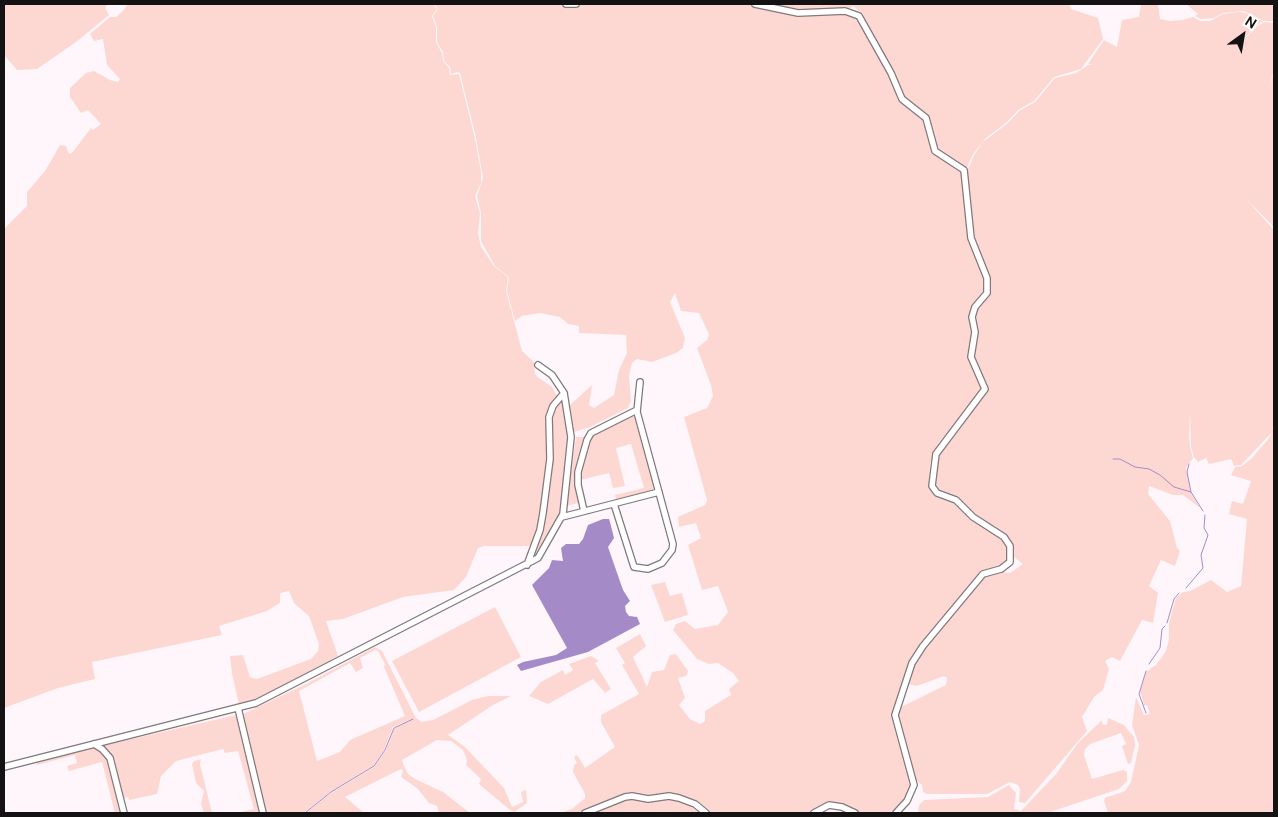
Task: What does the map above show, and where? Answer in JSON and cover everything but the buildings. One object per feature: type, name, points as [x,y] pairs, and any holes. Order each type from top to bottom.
[{"type":"street","points":[[566,4],[576,4]]},
{"type":"street","points":[[755,4],[798,13],[845,11],[859,16],[891,73],[902,99],[926,118],[935,151],[964,170],[972,238],[987,278],[987,293],[975,307],[972,317],[975,332],[971,357],[985,389],[936,454],[932,486],[937,494],[956,500],[973,517],[1004,537],[1010,546],[1010,562],[1001,569],[983,574],[923,646],[912,663],[896,715],[914,785],[907,801],[896,813]]},
{"type":"street","points":[[4,767],[256,703],[418,618],[527,565],[543,552],[562,517],[571,437],[564,394],[558,381],[538,365]]},
{"type":"street","points":[[614,504],[632,564],[639,570],[648,569],[662,563],[672,550],[673,544],[637,410],[640,382]]},
{"type":"street","points":[[527,565],[540,530],[545,504],[550,459],[549,417],[553,406],[564,394]]},
{"type":"street","points":[[584,511],[578,484],[578,472],[587,440],[591,433],[637,410]]},
{"type":"street","points":[[562,517],[659,492]]},
{"type":"street","points":[[238,708],[263,813]]},
{"type":"street","points":[[94,744],[102,749],[110,758],[124,813]]},
{"type":"street","points":[[585,813],[625,797],[648,799],[669,796],[686,800],[706,813]]},
{"type":"street","points":[[814,813],[829,805],[842,807],[855,813]]},
{"type":"shaded area","points":[[4,4],[108,4],[105,8],[109,15],[76,42],[37,69],[17,70],[4,55]]},
{"type":"shaded area","points":[[128,4],[433,4],[437,9],[432,16],[436,27],[436,42],[442,53],[443,61],[449,68],[450,75],[459,74],[475,139],[481,172],[481,183],[475,196],[480,213],[478,233],[481,247],[494,266],[508,277],[506,291],[522,351],[534,362],[535,374],[552,387],[557,396],[547,416],[547,458],[542,510],[533,543],[529,546],[484,546],[478,548],[466,577],[454,590],[403,597],[343,619],[326,621],[338,656],[253,701],[239,704],[230,656],[243,655],[250,677],[257,679],[311,659],[318,651],[319,644],[309,616],[294,603],[289,591],[280,593],[280,603],[267,611],[219,626],[222,635],[92,662],[95,679],[58,688],[4,708],[4,229],[27,206],[27,192],[45,171],[60,145],[66,146],[69,154],[72,153],[91,128],[93,130],[101,124],[88,110],[81,113],[70,97],[70,88],[86,73],[94,71],[110,80],[118,82],[120,79],[107,65],[103,39],[94,41],[90,34],[110,17],[116,17]]},
{"type":"shaded area","points":[[434,4],[562,4],[574,7],[580,4],[751,4],[804,16],[852,14],[860,20],[873,47],[886,66],[897,93],[923,118],[934,152],[961,170],[970,239],[986,280],[985,293],[971,310],[972,339],[968,356],[973,369],[981,380],[983,389],[937,445],[930,464],[929,483],[930,488],[951,500],[1003,540],[1007,545],[1007,560],[999,567],[982,573],[921,644],[910,662],[894,710],[912,787],[909,794],[894,813],[859,813],[844,806],[830,803],[823,804],[811,813],[708,813],[689,798],[671,793],[645,796],[625,794],[579,813],[561,813],[572,809],[585,798],[585,794],[573,772],[574,765],[577,763],[574,757],[577,755],[585,768],[615,747],[601,722],[601,715],[639,694],[622,665],[625,663],[616,648],[640,634],[646,646],[633,657],[647,687],[652,672],[664,670],[670,655],[676,654],[688,671],[686,676],[678,678],[685,698],[679,705],[690,719],[700,724],[705,721],[705,711],[731,695],[729,689],[739,681],[733,673],[718,663],[709,664],[697,659],[673,630],[676,624],[685,621],[695,629],[718,625],[728,612],[718,586],[702,590],[688,545],[701,538],[696,523],[679,527],[678,517],[705,505],[707,500],[684,417],[707,408],[713,396],[711,385],[697,348],[707,340],[709,334],[699,313],[681,311],[675,293],[670,302],[685,338],[683,348],[676,353],[652,362],[637,359],[632,363],[629,376],[631,401],[628,408],[590,427],[574,432],[570,405],[592,385],[589,405],[594,408],[614,395],[619,370],[627,353],[626,335],[579,333],[579,326],[568,324],[560,317],[540,313],[522,316],[515,321],[507,291],[509,277],[495,266],[481,241],[481,213],[477,196],[483,178],[476,138],[460,73],[451,74],[450,67],[444,61],[443,52],[437,42],[437,27],[433,16],[438,9]]},
{"type":"shaded area","points":[[759,4],[1069,4],[1071,9],[1098,18],[1103,39],[1081,69],[1054,77],[1034,101],[1018,110],[1007,122],[986,138],[973,154],[966,170],[935,149],[930,123],[903,99],[863,20],[864,15],[853,6],[851,8],[801,12]]},
{"type":"shaded area","points":[[1141,4],[1158,4],[1160,19],[1170,21],[1193,17],[1200,21],[1210,21],[1223,14],[1239,12],[1250,14],[1263,21],[1256,26],[1245,38],[1236,56],[1245,39],[1256,27],[1264,22],[1274,23],[1274,69],[1268,92],[1274,71],[1274,229],[1245,198],[1274,230],[1274,423],[1271,431],[1274,425],[1274,813],[1108,813],[1104,801],[1105,798],[1125,791],[1131,782],[1139,745],[1132,725],[1136,697],[1144,715],[1150,714],[1147,705],[1144,706],[1140,691],[1146,672],[1156,665],[1166,651],[1169,639],[1169,623],[1176,598],[1183,592],[1190,591],[1211,580],[1227,592],[1241,586],[1247,519],[1229,514],[1232,501],[1243,504],[1251,481],[1231,475],[1235,467],[1242,466],[1252,458],[1270,437],[1271,433],[1241,465],[1234,466],[1231,459],[1209,464],[1206,458],[1198,462],[1194,457],[1191,447],[1190,413],[1189,435],[1190,447],[1193,458],[1186,468],[1191,493],[1200,508],[1183,495],[1173,495],[1149,486],[1148,494],[1170,521],[1177,548],[1180,551],[1175,566],[1161,560],[1149,586],[1158,593],[1153,623],[1142,620],[1120,661],[1112,657],[1105,661],[1109,669],[1103,690],[1094,697],[1082,717],[1087,731],[1025,803],[1019,802],[1020,789],[1018,785],[1010,782],[987,794],[927,794],[923,792],[922,785],[913,777],[897,715],[901,707],[946,685],[947,678],[944,676],[917,686],[908,684],[917,658],[984,576],[1000,572],[1010,573],[1023,564],[1014,557],[1013,546],[940,491],[934,482],[937,456],[988,387],[974,363],[978,334],[974,316],[975,311],[988,296],[990,286],[974,239],[967,171],[974,155],[983,142],[1008,123],[1019,111],[1035,102],[1055,78],[1076,73],[1088,65],[1093,65],[1088,64],[1104,40],[1117,47],[1122,20],[1139,17]]},
{"type":"shaded area","points":[[1186,4],[1274,4],[1274,21],[1264,21],[1244,11],[1223,13],[1214,18],[1201,19],[1195,16],[1198,14]]},
{"type":"shaded area","points":[[562,402],[568,425],[563,500],[560,513],[539,552],[537,551],[542,529],[551,416],[554,408]]},
{"type":"shaded area","points":[[633,416],[635,417],[656,486],[652,491],[616,501],[615,495],[644,488],[631,444],[616,448],[625,486],[613,488],[609,473],[580,480],[582,465],[592,436]]},
{"type":"shaded area","points":[[576,437],[586,437],[576,470],[575,483],[579,503],[566,506]]},
{"type":"shaded area","points":[[603,519],[609,519],[610,522],[614,538],[608,547],[623,590],[630,601],[625,606],[626,612],[629,616],[637,617],[640,624],[588,652],[521,671],[517,665],[556,655],[567,648],[532,585],[549,568],[552,560],[563,561],[561,548],[566,544],[579,544],[588,525]]},
{"type":"shaded area","points":[[665,582],[670,596],[682,593],[688,615],[665,622],[651,585]]},
{"type":"shaded area","points":[[495,607],[521,657],[419,712],[392,661]]},
{"type":"shaded area","points":[[375,647],[382,651],[416,718],[422,722],[433,720],[472,700],[488,696],[511,696],[493,705],[448,735],[465,747],[504,788],[512,807],[523,802],[521,792],[526,790],[527,803],[514,812],[510,810],[479,784],[481,779],[466,765],[467,760],[463,750],[451,741],[437,740],[402,760],[404,766],[408,774],[415,779],[443,792],[470,813],[439,813],[437,806],[429,803],[417,788],[401,777],[403,771],[401,769],[345,797],[364,813],[306,813],[331,793],[374,767],[386,750],[394,729],[413,718],[393,727],[384,750],[373,766],[330,792],[304,813],[264,813],[241,715],[306,684]],"holes":[[[375,650],[378,651],[405,716],[350,740],[340,752],[317,761],[299,691],[350,663],[356,672],[363,668],[360,658]]]},
{"type":"shaded area","points":[[591,656],[599,661],[595,663],[611,689],[605,693],[593,679],[548,704],[529,696],[541,682],[563,670],[565,675],[573,670],[569,664]]},
{"type":"shaded area","points":[[236,715],[261,813],[237,813],[254,809],[238,751],[225,753],[223,749],[176,761],[161,776],[157,794],[129,800],[128,797],[123,798],[111,755],[101,746]]},
{"type":"shaded area","points":[[1108,718],[1124,725],[1134,737],[1135,746],[1131,763],[1128,764],[1122,746],[1126,744],[1121,733],[1090,744],[1085,749],[1084,755],[1092,779],[1123,770],[1127,772],[1127,781],[1119,789],[1047,813],[918,813],[919,805],[924,800],[988,797],[1009,785],[1016,793],[1014,809],[1021,811],[1056,774],[1078,743],[1102,720],[1102,724],[1107,725]]},
{"type":"shaded area","points":[[90,747],[102,752],[108,759],[121,813],[115,813],[102,762],[69,771],[67,766],[77,763],[75,755],[37,765],[36,761]]},
{"type":"shaded area","points":[[201,759],[200,764],[212,813],[204,813],[201,804],[204,791],[196,783],[192,764],[194,761]]},
{"type":"shaded area","points":[[670,798],[687,803],[701,813],[589,813],[629,799]]},
{"type":"waterway","points":[[1113,459],[1120,459],[1135,467],[1149,469],[1160,475],[1174,487],[1191,492],[1203,511]]},
{"type":"waterway","points":[[1189,464],[1187,472],[1191,492]]},
{"type":"waterway","points":[[1186,588],[1203,568],[1201,555],[1208,535],[1204,528],[1205,515]]},
{"type":"waterway","points":[[1167,623],[1174,599],[1179,593]]},
{"type":"waterway","points":[[1149,664],[1160,648],[1162,629],[1165,626]]},
{"type":"waterway","points":[[1146,671],[1139,694],[1146,713]]},
{"type":"waterway","points":[[305,813],[331,792],[374,766],[385,750],[394,728],[413,719]]}]
